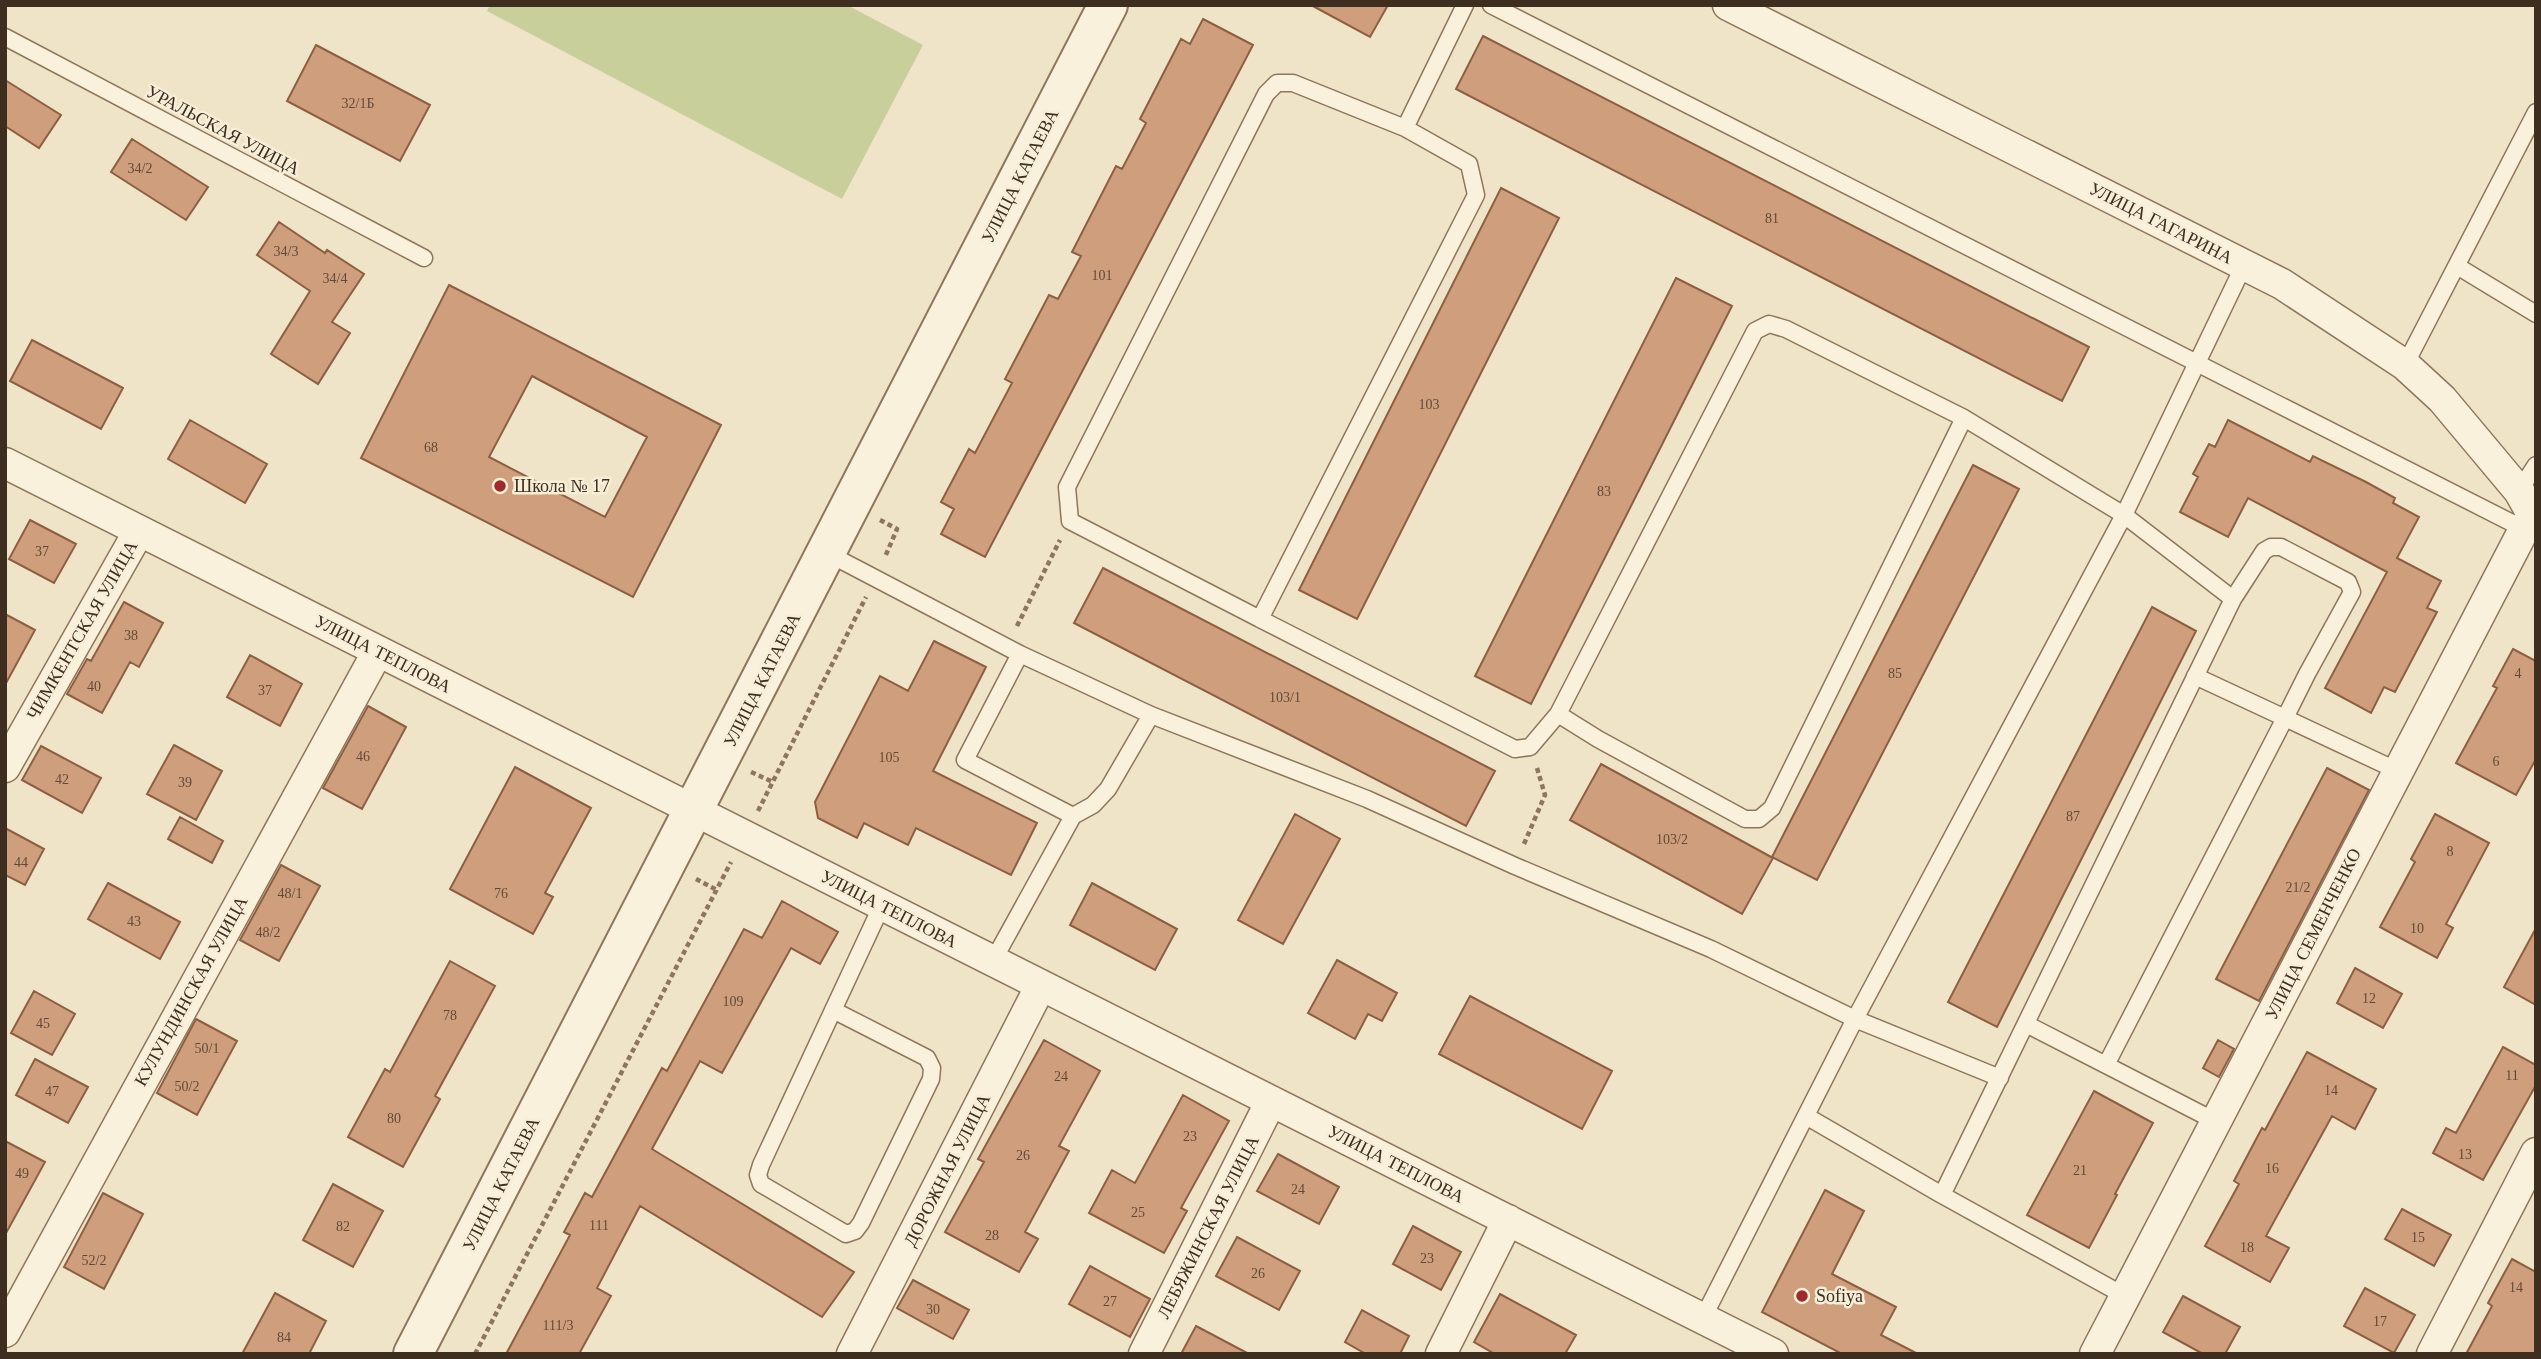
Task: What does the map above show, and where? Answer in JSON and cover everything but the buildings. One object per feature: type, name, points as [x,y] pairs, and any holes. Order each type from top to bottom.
[{"type":"street","name":"УЛИЦА КАТАЕВА","points":[[413,1354],[1108,5]]},
{"type":"street","name":"УЛИЦА ГАГАРИНА","points":[[1728,5],[2282,284],[2405,365],[2442,399],[2528,513]]},
{"type":"street","name":"УЛИЦА ТЕПЛОВА","points":[[5,463],[1703,1318],[1737,1346],[1773,1354]]},
{"type":"street","name":"УЛИЦА СЕМЕНЧЕНКО","points":[[2095,1354],[2398,771],[2528,513]]},
{"type":"street","name":"ЧИМКЕНТСКАЯ УЛИЦА","points":[[5,766],[139,531]]},
{"type":"street","name":"КУЛУНДИНСКАЯ УЛИЦА","points":[[5,1332],[378,651]]},
{"type":"street","name":"ДОРОЖНАЯ УЛИЦА","points":[[852,1354],[1041,985]]},
{"type":"street","name":"ЛЕБЯЖИНСКАЯ УЛИЦА","points":[[1144,1354],[1271,1101]]},
{"type":"street","points":[[2432,1354],[2536,1153]]},
{"type":"street","points":[[1441,1354],[1508,1220]]},
{"type":"lane","points":[[1405,128],[1465,5]]},
{"type":"lane","points":[[1491,5],[2197,363],[2528,513],[2536,466]]},
{"type":"lane","name":"УРАЛЬСКАЯ УЛИЦА","points":[[5,37],[424,258]]},
{"type":"lane","points":[[1260,619],[1476,195],[1468,164],[1405,128],[1293,83],[1277,83],[1266,94],[1067,487],[1070,521],[1260,619],[1515,749],[1530,747],[1558,714],[1755,331],[1769,324],[1786,329],[1964,418],[2124,515],[2233,599]]},
{"type":"lane","points":[[2405,365],[2536,112]]},
{"type":"lane","points":[[1703,1318],[1855,1019],[2124,515],[2244,265]]},
{"type":"lane","points":[[2457,266],[2536,314]]},
{"type":"lane","points":[[1558,714],[1598,739],[1745,819],[1759,819],[1772,808],[1964,418]]},
{"type":"lane","points":[[1942,1195],[2233,599],[2264,551],[2271,547],[2281,547],[2348,582],[2352,592],[2106,1065]]},
{"type":"lane","points":[[827,553],[1013,650],[1152,715],[1367,799],[1515,866],[1711,949],[1855,1019],[2000,1077]]},
{"type":"lane","points":[[1013,650],[965,760],[1073,816]]},
{"type":"lane","points":[[2195,676],[2398,771]]},
{"type":"lane","points":[[993,961],[1073,816],[1093,805],[1108,789],[1152,715]]},
{"type":"lane","points":[[833,1010],[927,1058],[932,1068],[931,1079],[861,1223],[855,1231],[846,1234],[761,1184],[758,1175],[833,1010],[882,905]]},
{"type":"lane","points":[[2026,1024],[2216,1121]]},
{"type":"lane","points":[[1806,1116],[2125,1296]]},
{"type":"path","points":[[475,1354],[876,578],[897,529],[850,506]]},
{"type":"path","points":[[1013,650],[1070,521]]},
{"type":"path","points":[[1515,866],[1545,795],[1530,747]]},
{"type":"green space","points":[[490,5],[847,5],[923,45],[842,199],[487,11]]},
{"type":"place","name":"Школа № 17","points":[[500,486]]},
{"type":"place","name":"Sofiya","points":[[1802,1296]]}]
